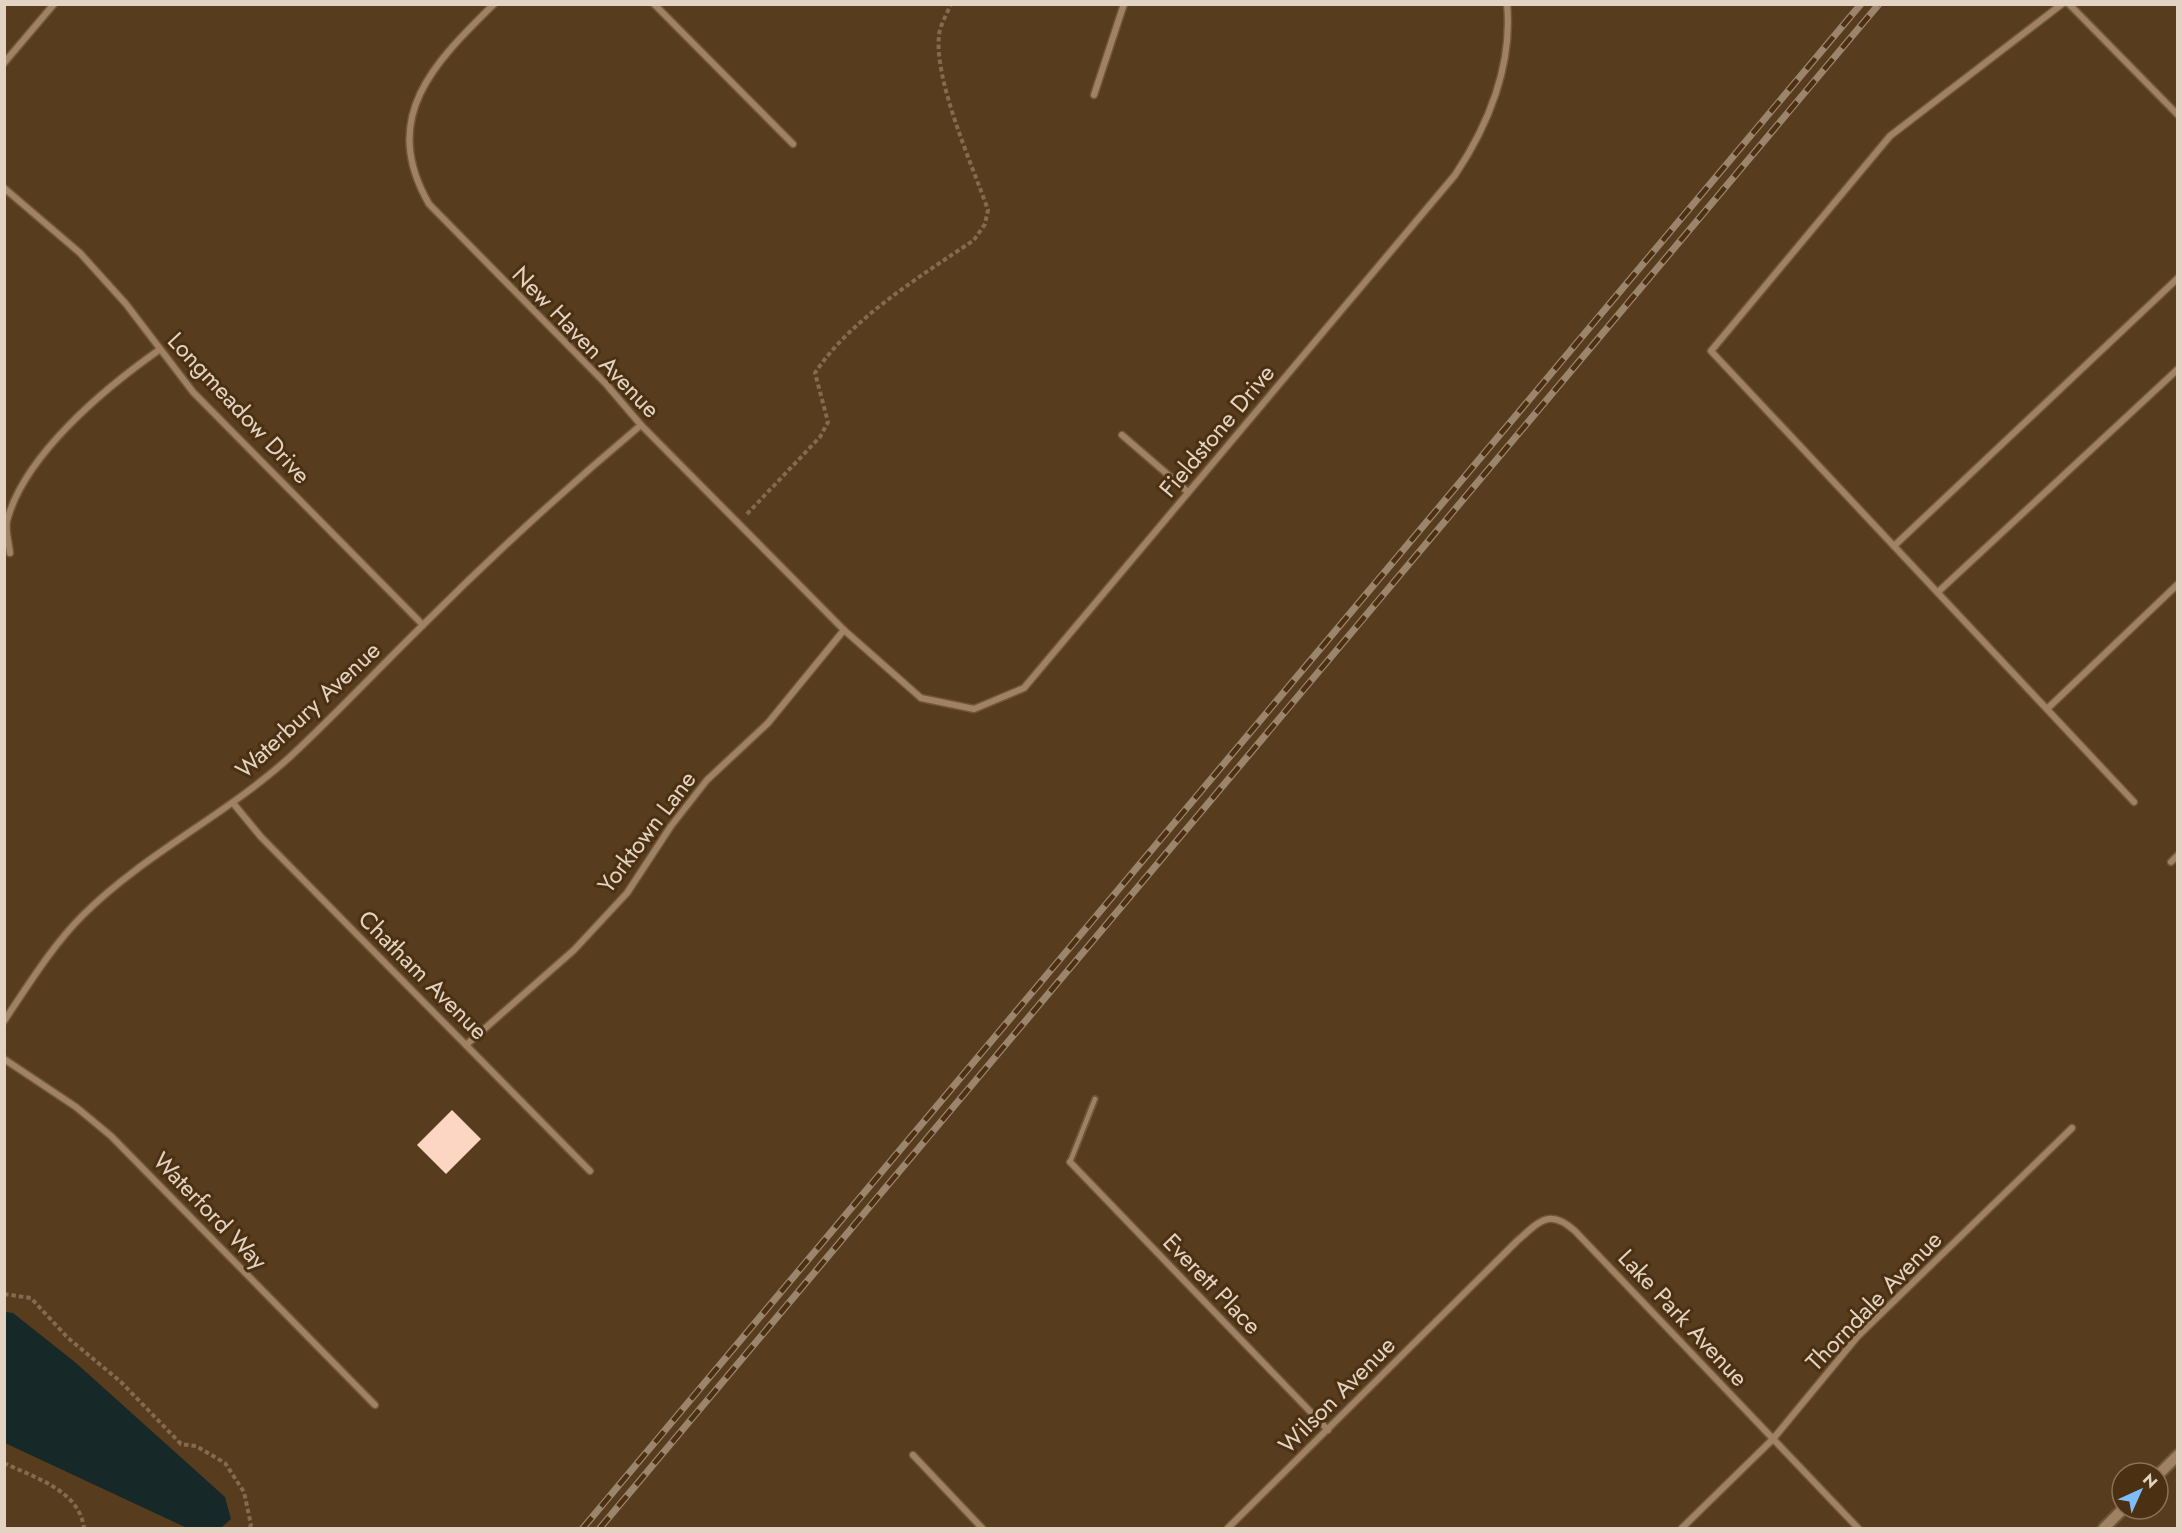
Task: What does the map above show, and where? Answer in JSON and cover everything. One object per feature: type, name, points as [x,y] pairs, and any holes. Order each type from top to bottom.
[{"type":"street","points":[[4,63],[54,4]]},
{"type":"street","name":"New Haven Avenue","points":[[494,4],[433,68],[421,88],[410,124],[411,162],[418,184],[429,204],[449,227],[606,384],[641,425],[844,630]]},
{"type":"street","points":[[654,4],[793,144]]},
{"type":"street","points":[[1094,95],[1124,4]]},
{"type":"street","name":"Fieldstone Drive","points":[[844,630],[921,698],[974,709],[1024,688],[1455,175],[1471,150],[1496,96],[1506,45],[1507,4]]},
{"type":"street","points":[[2062,4],[1890,136],[1711,351],[2134,802]]},
{"type":"street","points":[[2069,4],[2178,115]]},
{"type":"street","name":"Longmeadow Drive","points":[[4,189],[80,253],[126,304],[193,392],[423,625]]},
{"type":"street","points":[[1894,546],[2178,278]]},
{"type":"street","points":[[10,553],[6,523],[18,492],[53,442],[80,413],[126,374],[159,350]]},
{"type":"street","points":[[1938,592],[2178,369]]},
{"type":"street","name":"Waterbury Avenue","points":[[4,1021],[58,942],[84,914],[167,846],[233,803],[290,757],[384,667],[423,625],[587,470],[641,425]]},
{"type":"street","points":[[1122,435],[1188,492]]},
{"type":"street","points":[[2047,709],[2178,584]]},
{"type":"street","name":"Yorktown Lane","points":[[466,1044],[574,950],[627,893],[671,826],[707,780],[768,723],[844,630]]},
{"type":"street","name":"Chatham Avenue","points":[[233,803],[261,837],[590,1171]]},
{"type":"street","points":[[2171,862],[2178,855]]},
{"type":"street","name":"Waterford Way","points":[[4,1059],[76,1107],[111,1136],[375,1405]]},
{"type":"street","name":"Thorndale Avenue","points":[[1682,1528],[1773,1439],[1858,1336],[2072,1128]]},
{"type":"street","name":"Everett Place","points":[[1070,1162],[1328,1430]]},
{"type":"street","name":"Lake Park Avenue","points":[[1470,1287],[1541,1220],[1552,1218],[1563,1220],[1858,1528]]},
{"type":"street","name":"Wilson Avenue","points":[[1228,1528],[1470,1287]]},
{"type":"street","points":[[913,1455],[982,1528]]},
{"type":"lane","points":[[1070,1162],[1095,1099]]},
{"type":"path","points":[[738,522],[820,437],[828,422],[815,373],[829,354],[867,318],[974,240],[985,224],[988,210],[948,93],[939,53],[939,32],[951,4]]},
{"type":"path","points":[[4,1294],[31,1298],[68,1338],[121,1382],[181,1444],[196,1446],[225,1463],[244,1492],[251,1524],[249,1528]]},
{"type":"path","points":[[4,1464],[52,1487],[72,1500],[82,1515],[84,1528]]},
{"type":"shaded area","points":[[5,1312],[13,1313],[76,1363],[225,1497],[231,1519],[221,1528],[187,1528],[5,1443]]},
{"type":"building","points":[[452,1110],[481,1139],[446,1174],[417,1145]]},
{"type":"railway","points":[[583,1528],[1861,4]]},
{"type":"railway","points":[[600,1528],[1879,4]]}]
